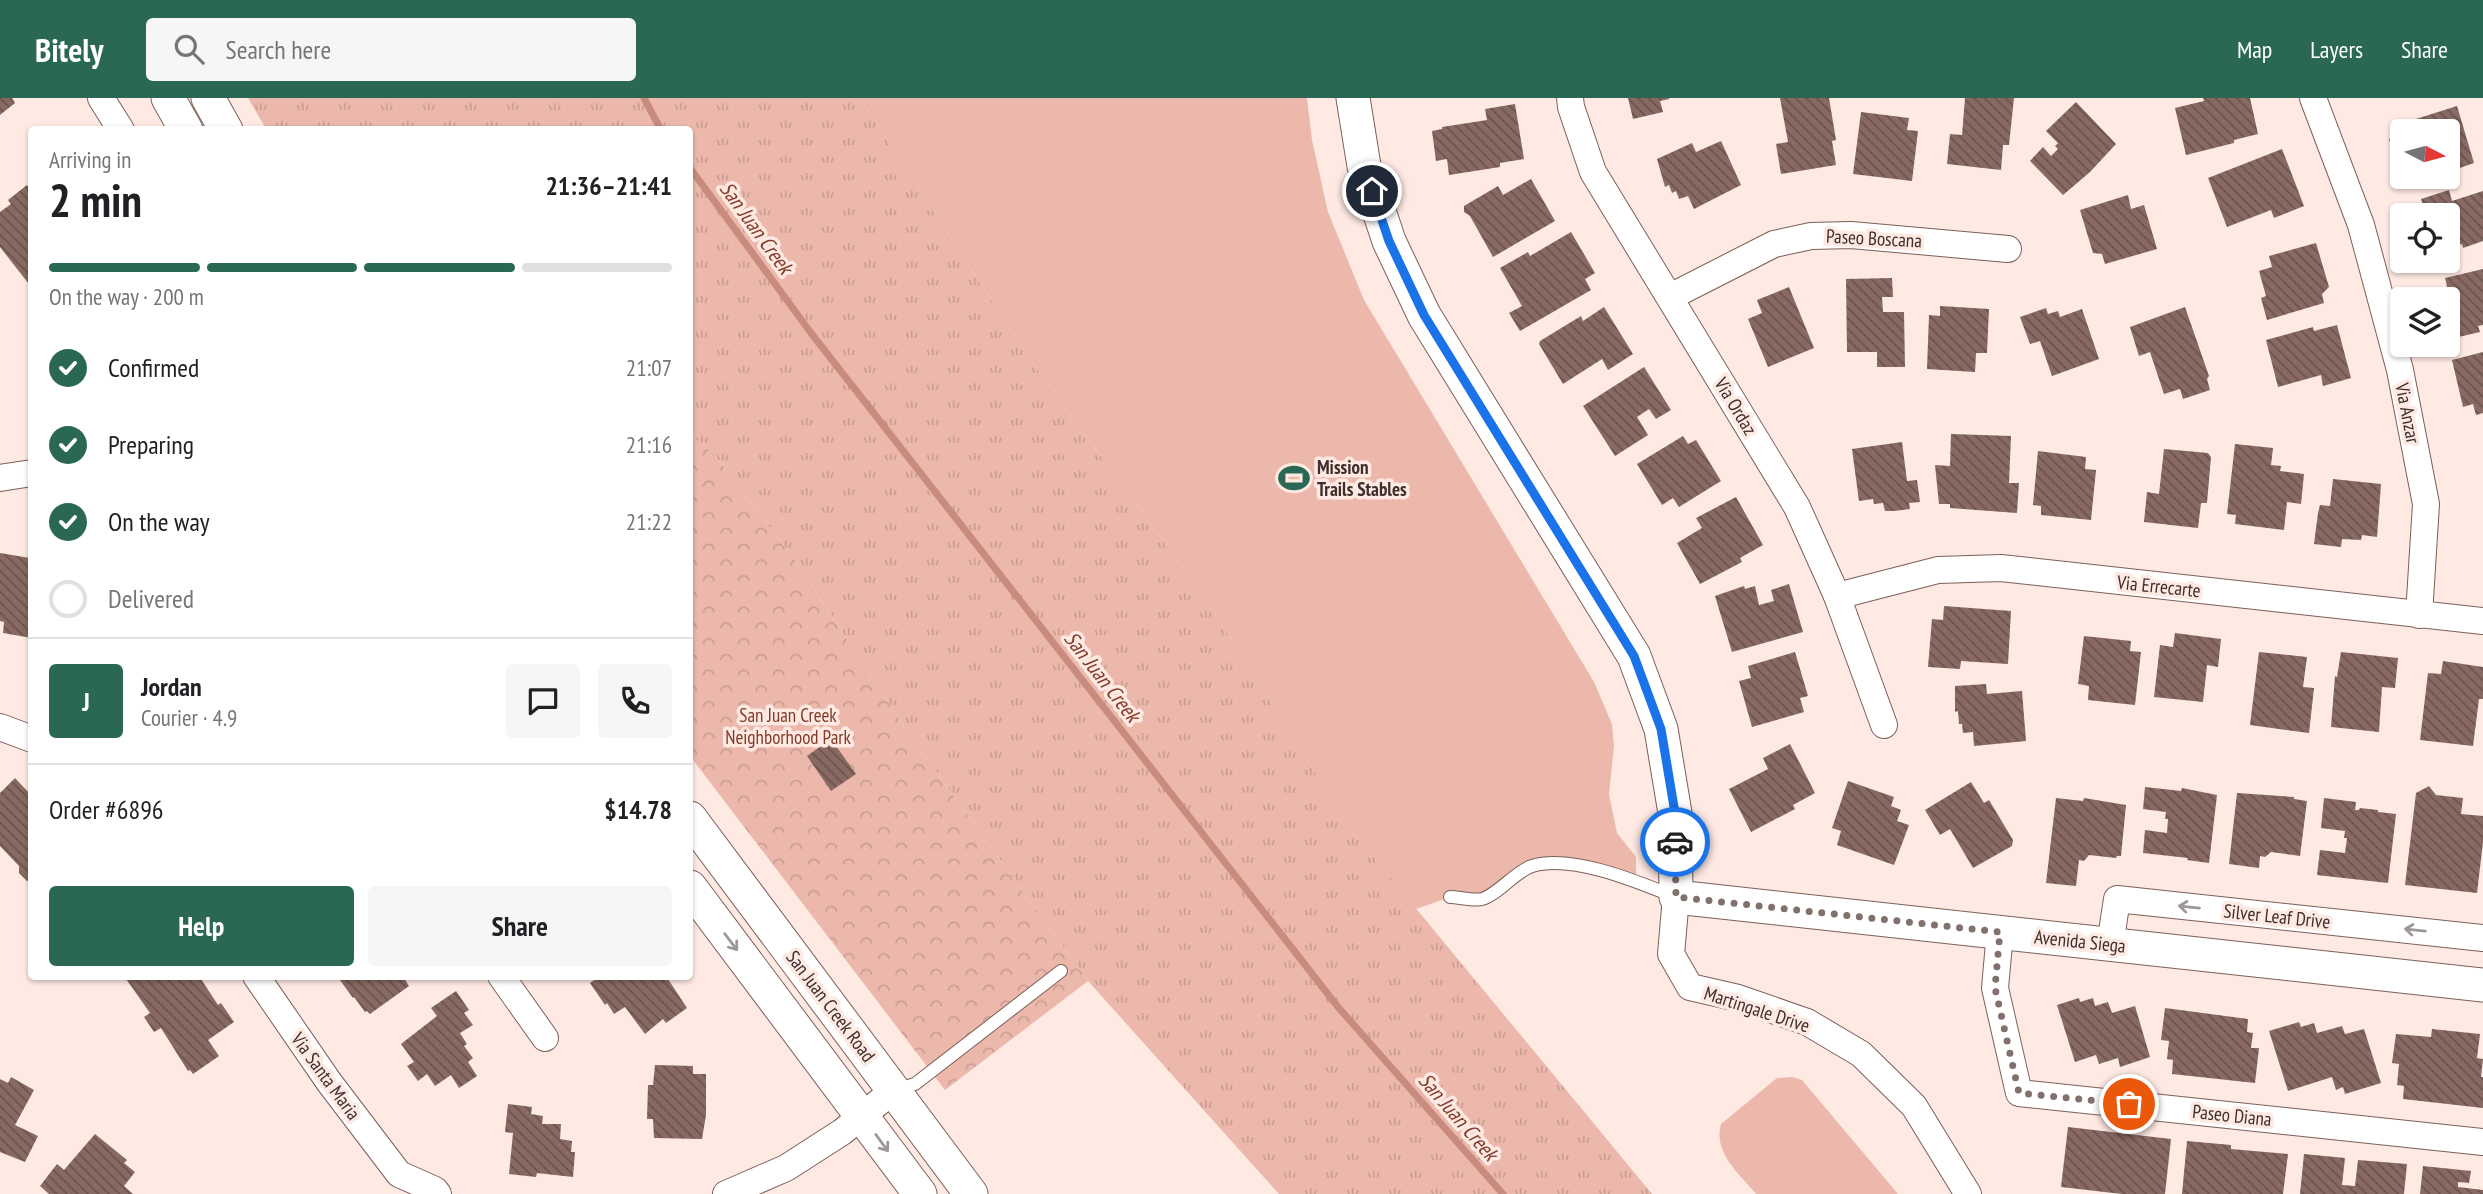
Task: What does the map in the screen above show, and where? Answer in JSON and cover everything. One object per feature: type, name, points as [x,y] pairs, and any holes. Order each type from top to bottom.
[{"type":"street","points":[[101,98],[118,126]]},
{"type":"street","points":[[168,98],[184,126]]},
{"type":"street","points":[[208,98],[224,126]]},
{"type":"street","points":[[1353,98],[1364,166],[1389,241],[1424,315],[1634,656],[1661,729],[1675,813],[1676,897]]},
{"type":"street","name":"Via Ordaz","points":[[1570,98],[1593,172],[1797,507],[1837,596],[1884,725]]},
{"type":"street","name":"Via Anzar","points":[[2313,98],[2361,225],[2400,370],[2426,504],[2418,615]]},
{"type":"street","name":"Paseo Boscana","points":[[1670,297],[1774,244],[1811,236],[1851,235],[2008,249]]},
{"type":"street","points":[[0,478],[28,474]]},
{"type":"street","name":"Via Errecarte","points":[[1837,596],[1938,570],[2001,568],[2483,621]]},
{"type":"street","points":[[0,727],[28,737]]},
{"type":"street","name":"San Juan Creek Road","points":[[693,822],[971,1194]]},
{"type":"street","points":[[693,891],[920,1194]]},
{"type":"street","name":"Avenida Siega","points":[[1676,897],[2483,985]]},
{"type":"street","name":"Martingale Drive","points":[[1676,897],[1671,954],[1690,987],[1738,998],[1807,1022],[1861,1054],[1914,1106],[1968,1194]]},
{"type":"street","name":"Silver Leaf Drive","points":[[2110,945],[2117,899],[2483,938]]},
{"type":"street","name":"Paseo Diana","points":[[2000,932],[1995,988],[2019,1093],[2483,1142]]},
{"type":"street","name":"Via Santa Maria","points":[[259,980],[401,1184],[435,1190],[438,1194]]},
{"type":"street","points":[[504,980],[545,1038]]},
{"type":"street","points":[[726,1194],[786,1168],[842,1132],[894,1090]]},
{"type":"lane","points":[[1450,897],[1482,899],[1531,866],[1564,863],[1636,881],[1676,897]]},
{"type":"lane","points":[[894,1090],[915,1084],[1061,971]]},
{"type":"green space","points":[[248,98],[860,98],[1029,358],[1205,598],[1352,831],[1652,1194],[1279,1194],[1088,981],[910,736],[799,566],[712,452],[693,437],[693,126],[264,126]]},
{"type":"green space","name":"Mission Trails Stables","points":[[860,98],[1307,98],[1312,140],[1328,212],[1364,300],[1594,682],[1612,724],[1614,746],[1609,794],[1617,833],[1636,857],[1636,881],[1565,863],[1531,866],[1482,899],[1450,897],[1416,909],[1352,831],[1205,598],[1029,358]]},
{"type":"green space","name":"San Juan Creek Neighborhood Park","points":[[693,437],[712,452],[799,566],[910,736],[1088,981],[945,1090],[693,760]]},
{"type":"green space","points":[[1792,1077],[1802,1080],[1898,1194],[1756,1194],[1724,1153],[1721,1124],[1777,1078]]},
{"type":"building","points":[[0,98],[12,98],[15,103],[0,115]]},
{"type":"building","points":[[1628,98],[1669,99],[1660,101],[1663,112],[1633,119]]},
{"type":"building","points":[[1780,98],[1829,98],[1836,140],[1832,141],[1836,165],[1781,174],[1776,144],[1788,142]]},
{"type":"building","points":[[1965,98],[2014,98],[2009,145],[2003,145],[2001,170],[1947,164],[1950,134],[1962,135]]},
{"type":"building","points":[[2203,98],[2250,98],[2258,134],[2186,155],[2175,108],[2204,101]]},
{"type":"building","points":[[2076,102],[2116,144],[2090,172],[2063,195],[2030,161],[2043,147],[2051,156],[2058,149],[2055,146],[2058,143],[2046,131]]},
{"type":"building","points":[[1515,104],[1524,159],[1500,163],[1500,167],[1449,175],[1447,159],[1436,161],[1432,131],[1487,120],[1485,109]]},
{"type":"building","points":[[2457,106],[2474,163],[2460,168],[2460,119],[2416,119]]},
{"type":"building","points":[[1861,112],[1909,118],[1907,130],[1918,131],[1912,181],[1853,174]]},
{"type":"building","points":[[1721,141],[1741,185],[1694,209],[1688,196],[1679,199],[1676,191],[1672,193],[1669,185],[1665,187],[1657,159],[1692,143],[1696,152]]},
{"type":"building","points":[[2282,149],[2304,206],[2274,218],[2271,210],[2227,227],[2208,178]]},
{"type":"building","points":[[1531,179],[1555,221],[1493,257],[1470,216],[1464,212],[1464,206],[1498,186],[1503,195]]},
{"type":"building","points":[[28,186],[28,283],[0,247],[0,212],[11,204],[8,200]]},
{"type":"building","points":[[2449,190],[2452,201],[2483,191],[2483,241],[2463,248],[2460,245],[2460,203],[2422,203],[2421,199]]},
{"type":"building","points":[[2128,195],[2131,209],[2144,205],[2157,249],[2105,264],[2102,254],[2093,253],[2080,210]]},
{"type":"building","points":[[1571,232],[1595,273],[1585,279],[1591,290],[1520,331],[1509,313],[1522,306],[1500,268],[1528,252],[1530,256]]},
{"type":"building","points":[[2316,243],[2329,287],[2322,294],[2324,303],[2267,320],[2261,298],[2266,296],[2259,271],[2272,267],[2269,256]]},
{"type":"building","points":[[2483,269],[2483,325],[2478,326],[2480,332],[2460,337],[2460,287],[2447,287],[2445,278]]},
{"type":"building","points":[[1892,278],[1893,297],[1882,297],[1883,312],[1904,312],[1905,367],[1877,367],[1877,352],[1847,352],[1846,279]]},
{"type":"building","points":[[1789,287],[1814,348],[1768,367],[1748,319],[1762,313],[1757,300]]},
{"type":"building","points":[[1940,306],[1989,309],[1987,353],[1976,353],[1975,372],[1927,369],[1929,315],[1940,316]]},
{"type":"building","points":[[1604,307],[1633,354],[1608,370],[1602,359],[1563,384],[1539,344],[1540,341],[1581,316],[1583,321]]},
{"type":"building","points":[[2185,307],[2209,376],[2207,379],[2210,390],[2183,399],[2180,389],[2164,394],[2150,352],[2139,356],[2130,327]]},
{"type":"building","points":[[2046,308],[2048,314],[2058,311],[2060,317],[2082,309],[2099,359],[2052,376],[2040,341],[2030,344],[2020,317]]},
{"type":"building","points":[[2337,325],[2351,378],[2323,386],[2321,375],[2278,387],[2266,340],[2313,327],[2314,331]]},
{"type":"building","points":[[2483,352],[2483,413],[2476,415],[2473,404],[2463,407],[2452,360]]},
{"type":"building","points":[[1644,367],[1671,410],[1656,419],[1649,409],[1637,417],[1648,435],[1615,456],[1583,406]]},
{"type":"building","points":[[1951,434],[2011,436],[2009,483],[2019,483],[2017,513],[1950,508],[1950,504],[1939,504],[1935,465],[1950,466]]},
{"type":"building","points":[[1683,436],[1688,444],[1696,440],[1721,481],[1679,507],[1673,498],[1662,505],[1637,464]]},
{"type":"building","points":[[1902,442],[1907,481],[1917,480],[1920,502],[1909,503],[1910,509],[1885,511],[1883,503],[1874,504],[1873,499],[1859,501],[1852,449]]},
{"type":"building","points":[[2235,444],[2273,448],[2271,465],[2281,466],[2280,471],[2304,474],[2301,504],[2287,502],[2284,530],[2235,524],[2236,515],[2227,514]]},
{"type":"building","points":[[2164,449],[2208,453],[2211,457],[2207,503],[2201,503],[2198,528],[2144,522],[2147,492],[2159,494]]},
{"type":"building","points":[[2038,451],[2086,457],[2085,469],[2096,470],[2091,520],[2041,515],[2041,506],[2033,505]]},
{"type":"building","points":[[2333,479],[2381,484],[2377,537],[2362,535],[2361,540],[2342,539],[2341,547],[2314,544],[2320,505],[2330,506]]},
{"type":"building","points":[[1736,497],[1763,545],[1740,558],[1742,562],[1700,584],[1677,543],[1702,528],[1696,518]]},
{"type":"building","points":[[0,553],[28,558],[28,637],[3,633],[4,622],[0,621]]},
{"type":"building","points":[[1789,584],[1803,632],[1732,652],[1715,596],[1744,586],[1745,589],[1755,586],[1759,605],[1774,601],[1771,590]]},
{"type":"building","points":[[1944,606],[2011,611],[2008,664],[1961,661],[1960,669],[1928,667],[1932,619],[1943,620]]},
{"type":"building","points":[[2175,633],[2221,639],[2218,667],[2207,665],[2203,702],[2154,697],[2160,645],[2173,647]]},
{"type":"building","points":[[2084,636],[2131,641],[2130,651],[2141,652],[2135,705],[2088,700],[2089,686],[2078,684]]},
{"type":"building","points":[[1795,652],[1808,696],[1800,698],[1804,712],[1752,727],[1739,681],[1751,678],[1748,666]]},
{"type":"building","points":[[2259,652],[2307,657],[2303,687],[2314,688],[2309,733],[2250,725]]},
{"type":"building","points":[[2341,652],[2398,658],[2395,688],[2382,687],[2379,732],[2331,727],[2335,676],[2337,677]]},
{"type":"building","points":[[2443,661],[2483,667],[2483,699],[2479,699],[2473,746],[2420,740],[2428,673],[2441,674]]},
{"type":"building","points":[[1986,684],[1987,694],[2022,691],[2026,741],[1974,746],[1973,732],[1963,733],[1958,711],[1955,712],[1955,686]]},
{"type":"building","points":[[831,739],[856,774],[831,791],[807,756]]},
{"type":"building","points":[[1790,744],[1815,793],[1793,805],[1795,809],[1751,832],[1729,789],[1768,769],[1763,758]]},
{"type":"building","points":[[15,778],[28,792],[28,881],[19,873],[19,866],[0,846],[0,793]]},
{"type":"building","points":[[1848,781],[1894,797],[1891,806],[1901,810],[1897,821],[1909,825],[1894,865],[1837,845],[1841,831],[1832,828]]},
{"type":"building","points":[[1971,782],[1984,803],[1989,800],[2013,840],[2012,846],[1973,868],[1950,829],[1940,835],[1925,810]]},
{"type":"building","points":[[2429,786],[2436,795],[2463,798],[2461,814],[2483,816],[2477,893],[2405,885],[2416,793]]},
{"type":"building","points":[[2145,787],[2181,791],[2182,788],[2217,795],[2209,863],[2143,853],[2145,830],[2167,833],[2168,819],[2165,819],[2166,812],[2143,809]]},
{"type":"building","points":[[2237,793],[2294,797],[2307,801],[2300,856],[2271,852],[2265,857],[2260,856],[2259,868],[2229,864]]},
{"type":"building","points":[[2056,798],[2083,801],[2084,798],[2126,805],[2121,856],[2116,858],[2089,855],[2084,861],[2079,860],[2076,886],[2046,883]]},
{"type":"building","points":[[2324,798],[2356,802],[2355,810],[2360,808],[2396,814],[2388,883],[2317,875],[2320,850],[2345,853],[2347,838],[2344,838],[2345,831],[2321,828]]},
{"type":"building","points":[[127,980],[202,980],[218,1005],[221,1003],[234,1022],[208,1040],[219,1056],[193,1074],[188,1071],[161,1028],[154,1032],[144,1017],[150,1013]]},
{"type":"building","points":[[340,980],[405,980],[409,986],[370,1014],[353,998]]},
{"type":"building","points":[[594,980],[669,980],[687,1008],[666,1023],[663,1019],[645,1034],[625,1007],[614,1014],[590,983]]},
{"type":"building","points":[[456,991],[469,1010],[464,1013],[473,1025],[460,1033],[467,1044],[464,1046],[473,1058],[468,1062],[477,1076],[459,1088],[451,1075],[435,1086],[427,1074],[418,1081],[407,1066],[414,1062],[401,1044],[437,1016],[431,1008]]},
{"type":"building","points":[[2079,998],[2080,1002],[2093,998],[2095,1006],[2108,1002],[2112,1013],[2135,1006],[2150,1057],[2120,1067],[2118,1058],[2099,1064],[2096,1055],[2075,1062],[2057,1005]]},
{"type":"building","points":[[2165,1008],[2248,1019],[2247,1032],[2253,1033],[2251,1048],[2259,1048],[2255,1083],[2172,1074],[2173,1060],[2167,1059],[2169,1041],[2161,1040]]},
{"type":"building","points":[[2299,1022],[2301,1027],[2314,1023],[2317,1033],[2342,1026],[2345,1034],[2364,1029],[2381,1083],[2345,1094],[2343,1087],[2336,1090],[2332,1077],[2288,1091],[2269,1031]]},
{"type":"building","points":[[2432,1029],[2480,1034],[2477,1058],[2483,1059],[2483,1108],[2403,1099],[2404,1086],[2397,1085],[2399,1064],[2392,1063],[2396,1034],[2431,1037]]},
{"type":"building","points":[[655,1065],[693,1066],[693,1074],[706,1074],[706,1115],[702,1139],[654,1138],[653,1119],[647,1119],[648,1085],[653,1085]]},
{"type":"building","points":[[11,1077],[34,1090],[15,1125],[38,1136],[25,1162],[0,1152],[0,1079],[8,1083]]},
{"type":"building","points":[[508,1104],[532,1107],[531,1114],[543,1116],[542,1124],[561,1124],[560,1139],[572,1141],[571,1152],[575,1152],[573,1177],[537,1173],[536,1177],[509,1174],[513,1133],[505,1132]]},
{"type":"building","points":[[2068,1127],[2171,1139],[2165,1194],[2122,1194],[2061,1187]]},
{"type":"building","points":[[95,1134],[127,1160],[124,1163],[135,1172],[124,1186],[133,1194],[49,1194],[40,1186],[57,1164],[64,1170]]},
{"type":"building","points":[[2187,1141],[2231,1145],[2231,1149],[2288,1154],[2283,1194],[2182,1194]]},
{"type":"building","points":[[2304,1154],[2345,1158],[2342,1185],[2355,1186],[2358,1160],[2407,1164],[2404,1194],[2300,1194]]},
{"type":"building","points":[[2423,1166],[2471,1171],[2469,1183],[2458,1182],[2458,1187],[2483,1190],[2483,1194],[2420,1194]]},
{"type":"waterway","name":"San Juan Creek","points":[[644,98],[659,126]]},
{"type":"waterway","name":"San Juan Creek","points":[[693,172],[811,333],[1338,1007],[1503,1194]]},
{"type":"way so far","points":[[1675,842],[1676,897],[2000,932],[1995,988],[2019,1093],[2129,1104]]},
{"type":"place","name":"Mission Trails Stables","points":[[1294,478]]},
{"type":"route","points":[[1372,191],[1389,241],[1424,315],[1634,656],[1661,729],[1675,813],[1675,842]]}]
